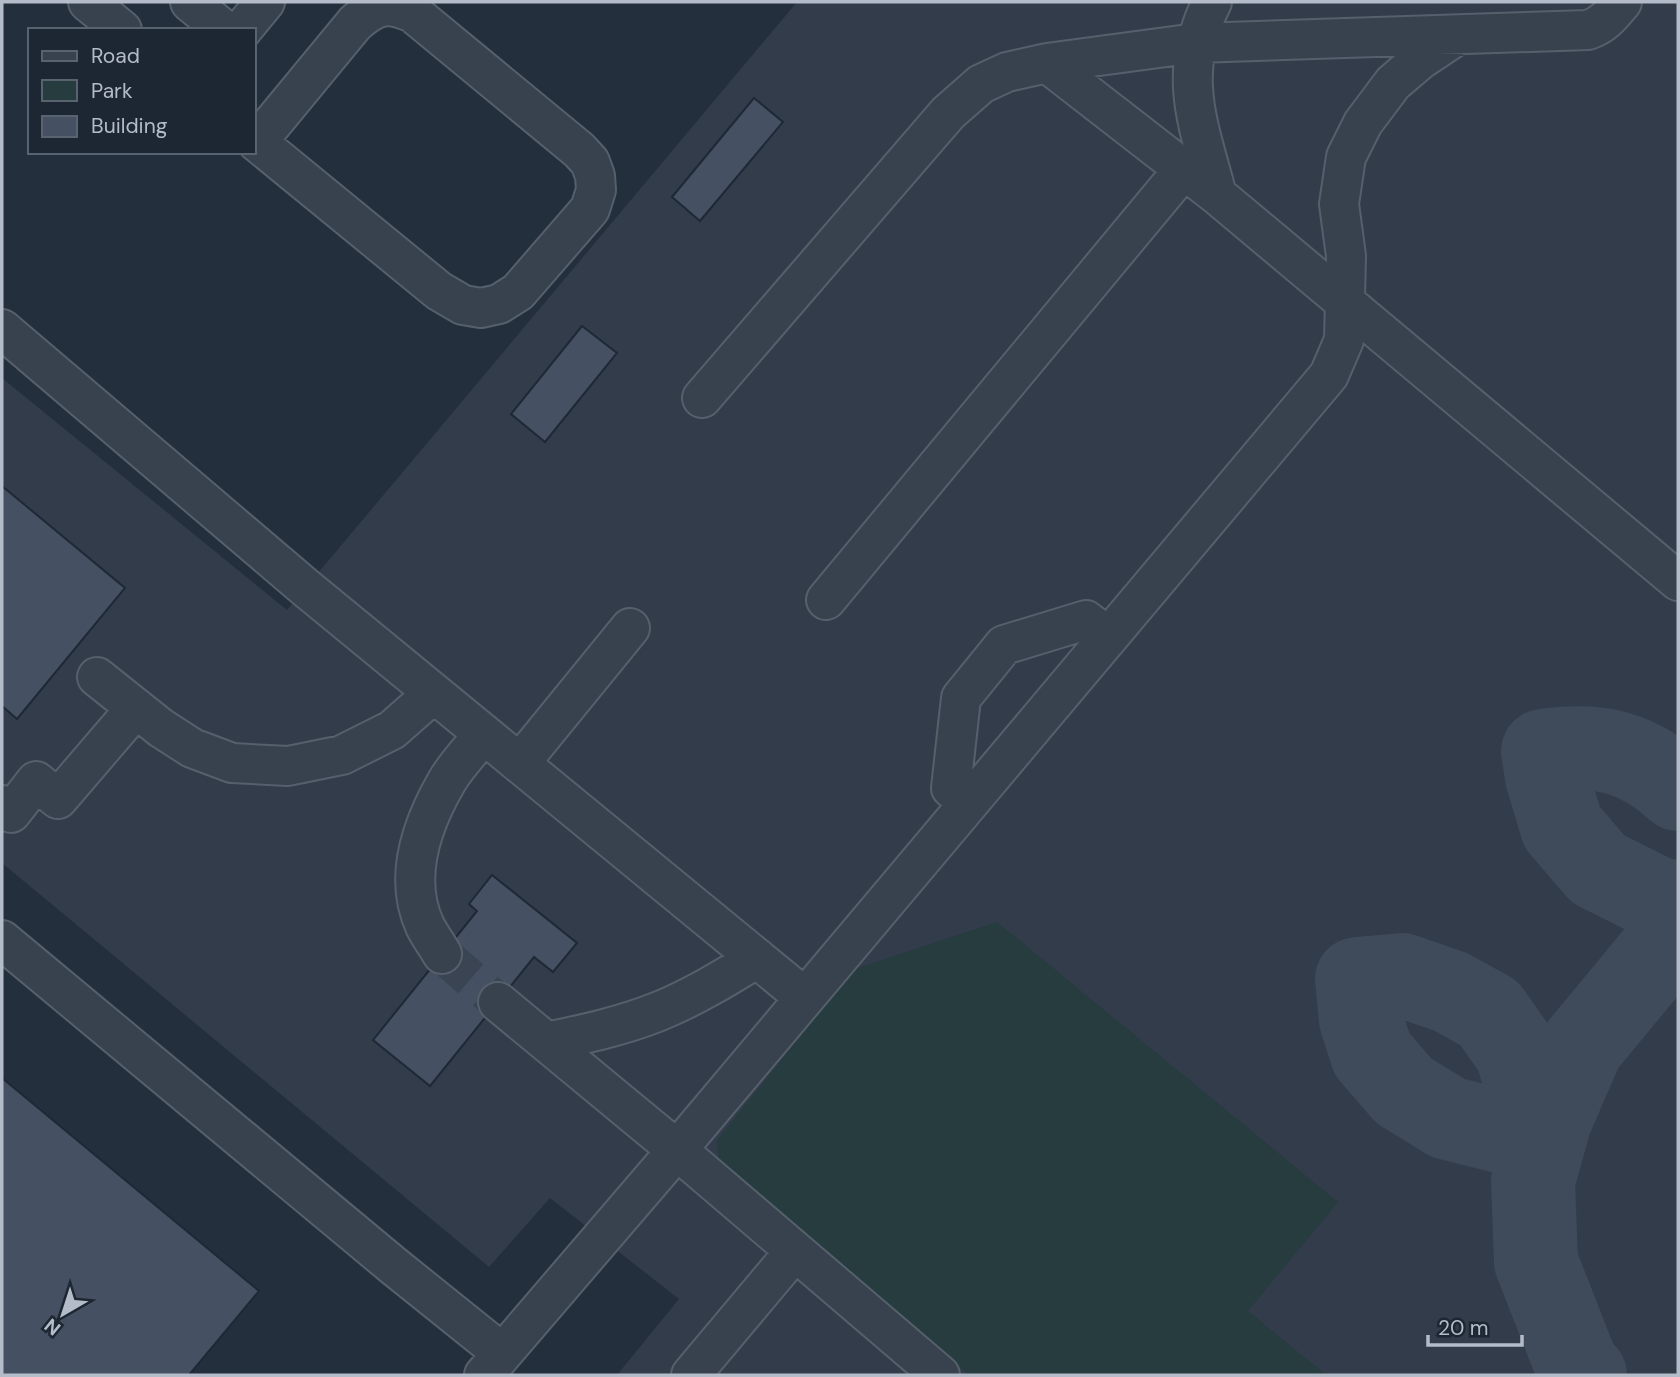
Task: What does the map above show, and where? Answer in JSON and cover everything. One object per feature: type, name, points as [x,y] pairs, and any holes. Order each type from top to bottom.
[{"type":"lane","points":[[88,2],[120,28]]},
{"type":"lane","points":[[190,2],[222,28]]},
{"type":"lane","points":[[244,28],[265,2]]},
{"type":"lane","points":[[1212,2],[1196,43],[1191,78],[1193,101],[1217,195]]},
{"type":"lane","points":[[702,398],[947,113],[981,84],[1007,72],[1047,63],[1196,43],[1588,30],[1599,27],[1622,2]]},
{"type":"lane","points":[[382,6],[396,6],[413,13],[579,150],[590,162],[596,190],[590,209],[518,292],[499,304],[481,308],[463,305],[439,291],[256,140],[355,23],[369,11],[382,6]]},
{"type":"lane","points":[[2,940],[395,1267],[493,1364],[677,1150],[1329,374],[1344,340],[1346,256],[1339,204],[1346,157],[1363,123],[1393,83],[1420,60],[1456,36]]},
{"type":"lane","points":[[1047,63],[1217,195],[1678,581]]},
{"type":"lane","points":[[825,600],[1184,169]]},
{"type":"lane","points":[[2,329],[434,693],[804,997]]},
{"type":"lane","points":[[968,803],[951,788],[961,698],[1003,645],[1086,620],[1108,637]]},
{"type":"lane","points":[[520,763],[629,628]]},
{"type":"lane","points":[[97,677],[161,728],[192,748],[232,763],[288,766],[342,755],[355,749],[392,730],[434,693]]},
{"type":"lane","points":[[2,806],[11,813],[36,781],[58,799],[136,708]]},
{"type":"lane","points":[[442,954],[425,926],[417,902],[414,870],[431,811],[448,779],[484,734]]},
{"type":"lane","points":[[547,1042],[603,1030],[657,1012],[708,988],[757,958]]},
{"type":"lane","points":[[498,1002],[677,1150],[940,1375]]},
{"type":"lane","points":[[691,1375],[795,1251]]},
{"type":"shaded area","points":[[797,2],[1678,2],[1678,1375],[617,1375],[679,1299],[550,1198],[489,1267],[2,863],[2,378],[287,610]]},
{"type":"green space","points":[[997,922],[1338,1202],[1248,1311],[1326,1375],[969,1375],[723,1166],[718,1155],[717,1140],[855,969]]},
{"type":"building","points":[[754,98],[783,122],[700,221],[672,197]]},
{"type":"building","points":[[582,326],[617,353],[545,442],[511,414]]},
{"type":"building","points":[[2,486],[125,588],[17,719],[2,706]]},
{"type":"building","points":[[492,875],[577,943],[553,972],[534,957],[430,1086],[373,1040],[477,911],[469,904]]},
{"type":"building","points":[[2,1078],[259,1291],[189,1375],[2,1375]]},
{"type":"taxiway","points":[[1678,789],[1647,766],[1616,753],[1582,748],[1543,751],[1547,777],[1562,827],[1598,869],[1658,899],[1678,903]]},
{"type":"taxiway","points":[[1585,1375],[1578,1369],[1536,1262],[1533,1181],[1550,1120],[1582,1046],[1678,930]]},
{"type":"taxiway","points":[[1543,1146],[1517,1053],[1489,1013],[1451,992],[1402,975],[1357,979],[1361,1020],[1372,1054],[1404,1091],[1448,1118],[1504,1132],[1550,1120]]},
{"type":"tunnel","points":[[442,954],[498,1002]]}]
